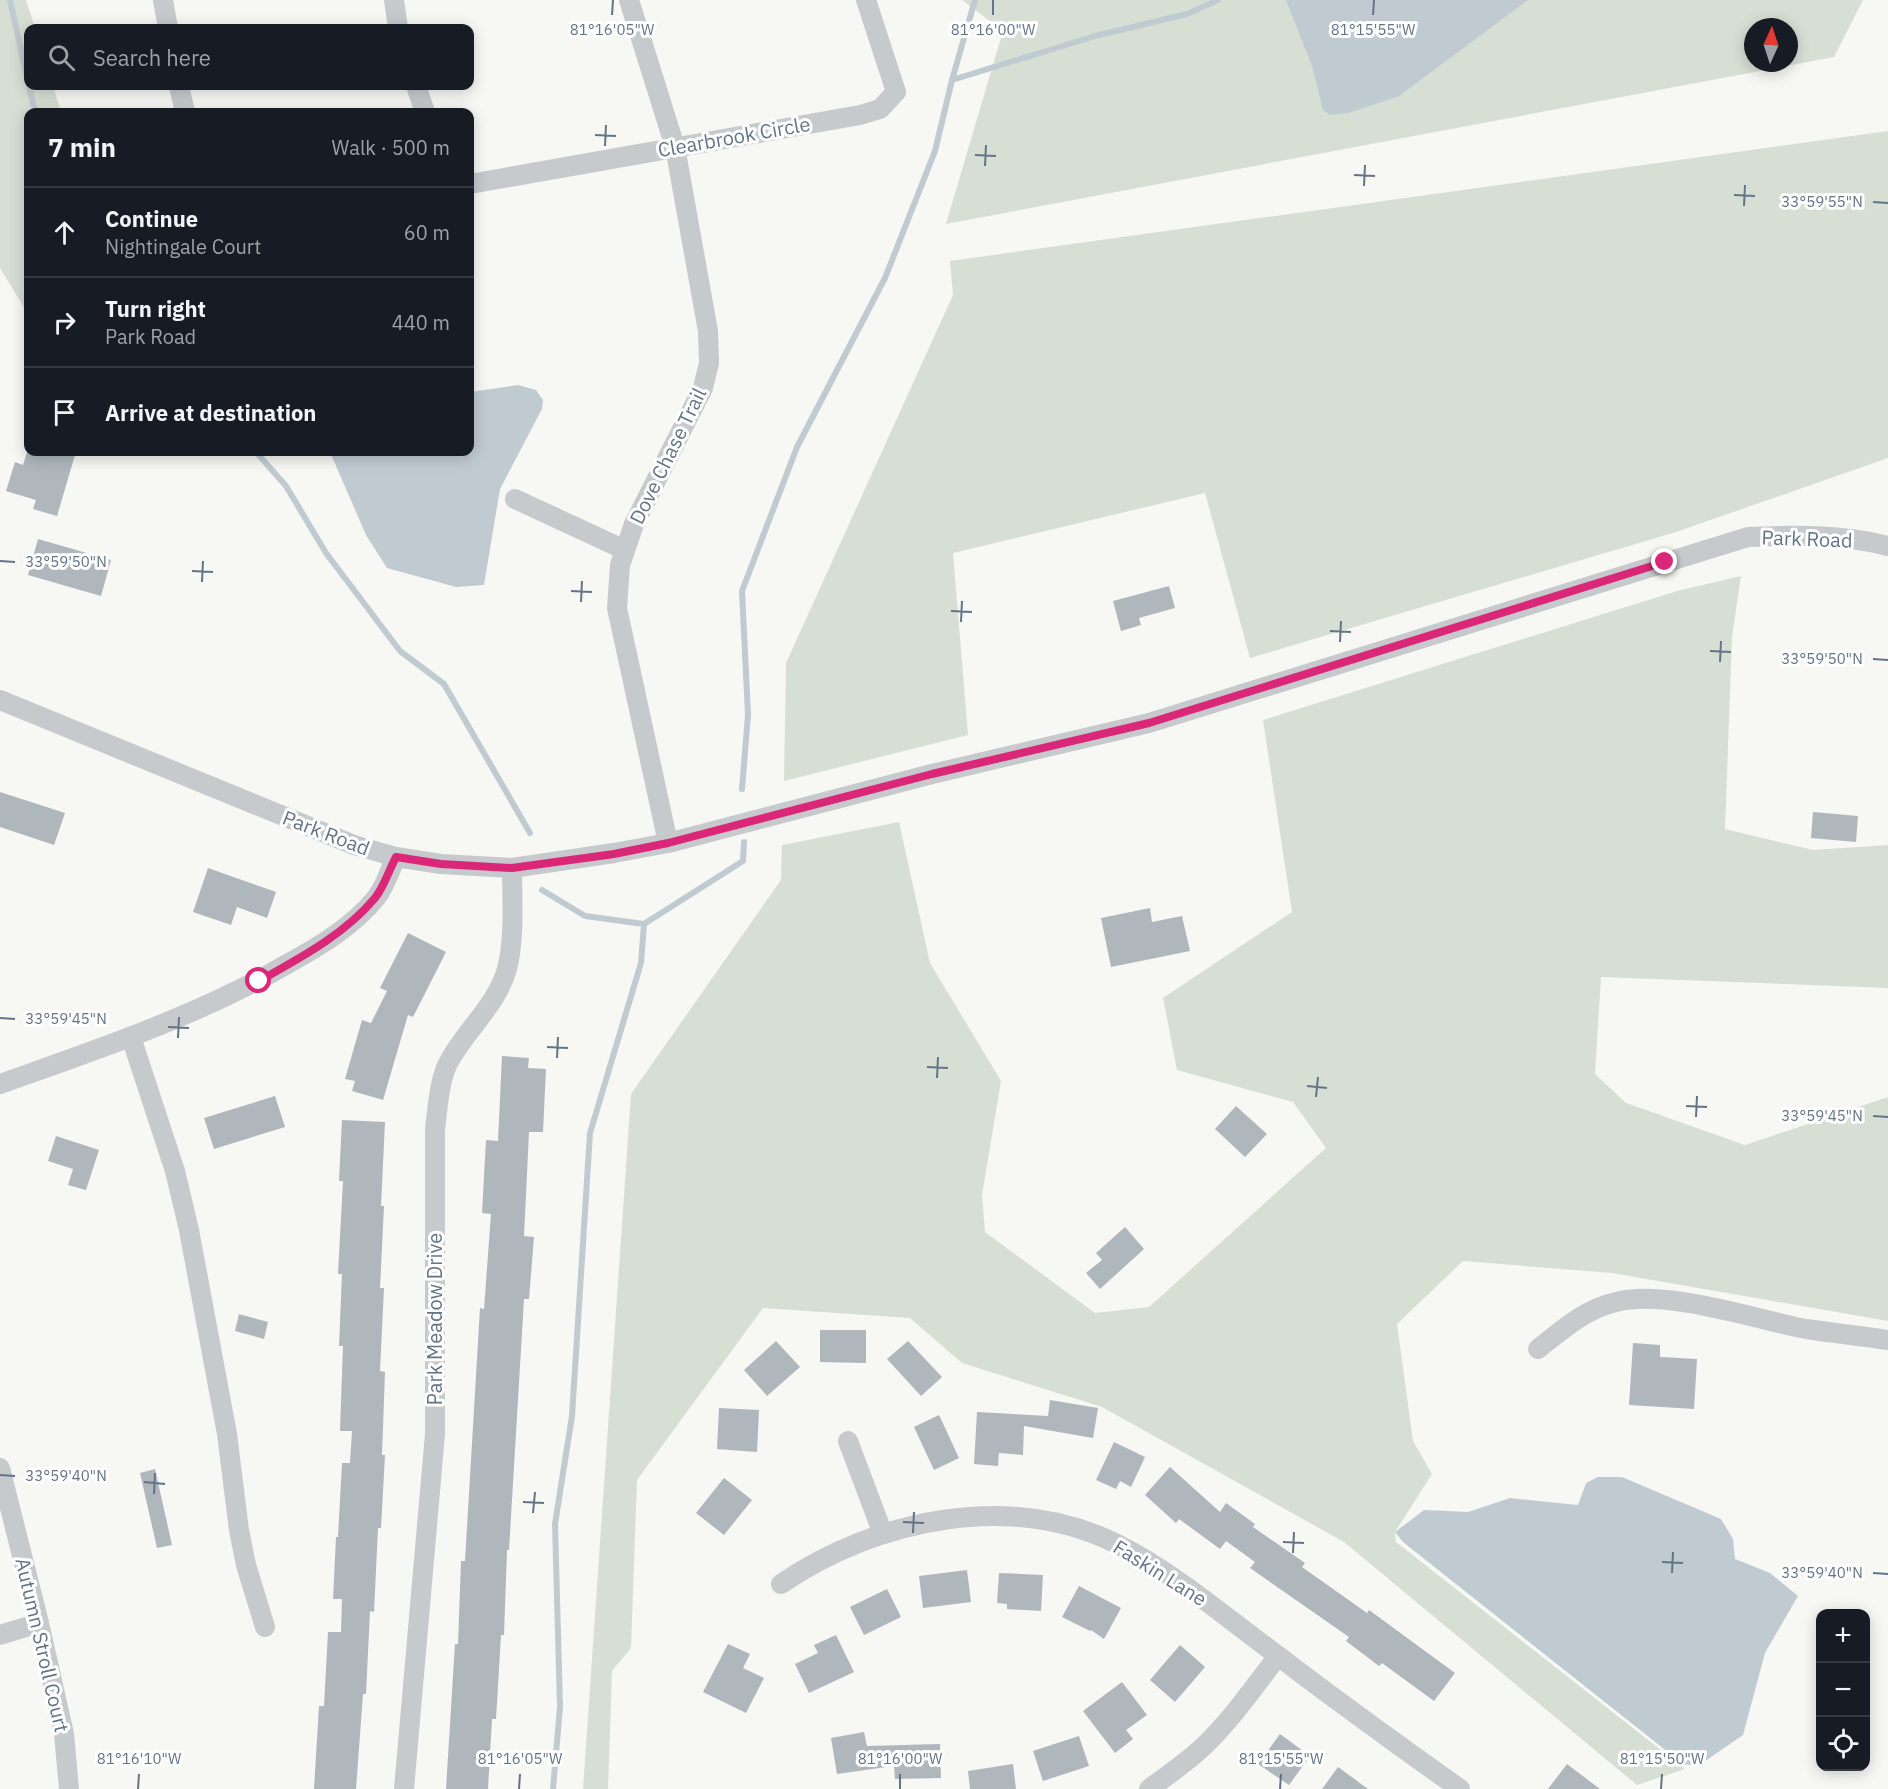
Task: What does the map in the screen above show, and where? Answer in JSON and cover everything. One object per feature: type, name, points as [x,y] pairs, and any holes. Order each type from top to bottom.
[{"type":"street","points":[[163,0],[167,24]]},
{"type":"street","points":[[394,0],[397,24]]},
{"type":"street","name":"Dove Chase Trail","points":[[629,0],[675,147],[708,331],[709,363],[703,388],[634,524],[620,565],[617,608],[668,843]]},
{"type":"street","name":"Clearbrook Circle","points":[[474,183],[860,115],[880,109],[896,92],[866,0]]},
{"type":"street","points":[[180,90],[184,108]]},
{"type":"street","points":[[417,90],[424,108]]},
{"type":"street","points":[[515,498],[625,550]]},
{"type":"street","name":"Park Road","points":[[0,700],[354,845],[396,857],[441,864],[512,868],[614,854],[668,843],[932,774],[1149,723],[1748,537],[1795,535],[1869,541],[1888,546]]},
{"type":"street","points":[[0,1084],[131,1037],[259,981],[348,926],[377,897],[396,857]]},
{"type":"street","name":"Park Meadow Drive","points":[[404,1789],[435,1434],[435,1129],[439,1093],[449,1059],[494,1001],[507,968],[512,927],[512,868]]},
{"type":"street","points":[[131,1037],[175,1171],[189,1230],[227,1434],[241,1542],[265,1627]]},
{"type":"street","points":[[1538,1349],[1579,1317],[1617,1301],[1638,1298],[1691,1304],[1806,1329],[1888,1340]]},
{"type":"street","points":[[848,1441],[883,1534]]},
{"type":"street","name":"Autumn Stroll Court","points":[[0,1468],[64,1734],[69,1789]]},
{"type":"street","name":"Faskin Lane","points":[[781,1584],[820,1560],[883,1534],[933,1522],[992,1516],[1042,1521],[1092,1533],[1138,1555],[1201,1597],[1460,1789]]},
{"type":"street","points":[[0,1635],[39,1623]]},
{"type":"street","points":[[1149,1789],[1183,1764],[1222,1728],[1278,1656]]},
{"type":"shaded area","points":[[0,0],[26,0],[34,24],[24,24],[24,90],[54,90],[60,108],[24,108],[24,307],[0,268]]},
{"type":"shaded area","points":[[962,0],[1863,0],[1834,57],[1798,64],[1798,18],[1744,18],[1744,72],[1754,72],[946,224],[1003,31]]},
{"type":"shaded area","points":[[1286,0],[1528,0],[1399,96],[1348,113],[1330,115],[1323,110],[1312,66]]},
{"type":"shaded area","points":[[1888,131],[1888,458],[1676,532],[1250,658],[1205,493],[953,553],[968,735],[784,781],[786,663],[953,295],[950,261]]},
{"type":"shaded area","points":[[518,385],[536,390],[543,400],[542,409],[500,489],[484,585],[456,587],[387,568],[366,535],[332,456],[474,456],[474,391]]},
{"type":"shaded area","points":[[1741,576],[1732,637],[1725,829],[1813,850],[1888,845],[1888,988],[1601,977],[1595,1074],[1626,1103],[1745,1145],[1888,1097],[1888,1321],[1612,1273],[1463,1261],[1397,1324],[1413,1441],[1432,1474],[1395,1532],[1396,1542],[1685,1769],[1637,1785],[1344,1542],[1102,1407],[962,1363],[910,1318],[763,1308],[637,1480],[631,1648],[612,1671],[608,1789],[583,1789],[631,1094],[781,880],[782,845],[899,822],[930,963],[1001,1081],[982,1195],[985,1232],[1095,1313],[1149,1307],[1326,1148],[1293,1102],[1177,1070],[1163,998],[1292,912],[1263,720],[1677,591]]},
{"type":"shaded area","points":[[1598,1477],[1622,1477],[1721,1519],[1733,1539],[1735,1559],[1770,1573],[1798,1596],[1765,1653],[1743,1735],[1698,1766],[1683,1764],[1403,1542],[1395,1532],[1424,1510],[1468,1512],[1510,1498],[1578,1505],[1586,1483]]},
{"type":"building","points":[[26,456],[75,456],[57,516],[33,509],[36,500],[6,491],[15,462],[23,465]]},
{"type":"building","points":[[38,539],[111,560],[101,596],[28,575]]},
{"type":"building","points":[[1169,586],[1175,608],[1139,618],[1141,625],[1121,631],[1113,601]]},
{"type":"building","points":[[0,792],[65,813],[54,845],[0,827]]},
{"type":"building","points":[[1813,812],[1858,816],[1856,842],[1811,838]]},
{"type":"building","points":[[208,868],[276,892],[267,918],[237,907],[231,925],[193,912]]},
{"type":"building","points":[[1150,908],[1152,922],[1182,916],[1190,951],[1111,967],[1101,918]]},
{"type":"building","points":[[408,933],[446,952],[413,1017],[408,1015],[383,1100],[352,1091],[355,1081],[345,1079],[362,1020],[371,1023],[387,991],[380,988]]},
{"type":"building","points":[[502,1056],[529,1058],[528,1068],[546,1069],[543,1132],[529,1132],[524,1236],[534,1237],[529,1299],[524,1299],[509,1550],[507,1550],[504,1635],[501,1635],[496,1719],[492,1719],[488,1789],[446,1789],[455,1644],[458,1644],[461,1561],[465,1561],[480,1308],[484,1309],[491,1214],[482,1213],[486,1140],[498,1141]]},
{"type":"building","points":[[275,1096],[285,1127],[214,1149],[204,1118]]},
{"type":"building","points":[[1236,1106],[1267,1134],[1245,1157],[1215,1129]]},
{"type":"building","points":[[342,1120],[385,1122],[380,1288],[384,1288],[380,1371],[385,1372],[382,1455],[385,1455],[381,1528],[378,1528],[374,1612],[370,1611],[366,1694],[363,1694],[356,1789],[314,1789],[319,1706],[324,1706],[328,1632],[341,1632],[342,1599],[333,1599],[336,1537],[338,1537],[342,1463],[350,1463],[352,1431],[340,1431],[343,1346],[339,1346],[342,1274],[338,1274],[343,1181],[339,1181]]},
{"type":"building","points":[[56,1136],[99,1150],[86,1190],[68,1185],[73,1169],[48,1161]]},
{"type":"building","points":[[1125,1227],[1144,1249],[1100,1289],[1086,1273],[1102,1260],[1096,1253]]},
{"type":"building","points":[[239,1314],[268,1322],[264,1339],[235,1331]]},
{"type":"building","points":[[820,1330],[866,1330],[866,1363],[820,1362]]},
{"type":"building","points":[[776,1341],[800,1367],[767,1396],[744,1370]]},
{"type":"building","points":[[908,1341],[942,1377],[921,1396],[887,1359]]},
{"type":"building","points":[[1633,1343],[1660,1345],[1660,1357],[1697,1359],[1694,1409],[1629,1405]]},
{"type":"building","points":[[1050,1400],[1098,1408],[1093,1438],[1024,1426],[1023,1455],[999,1453],[998,1466],[974,1464],[977,1412],[1048,1416]]},
{"type":"building","points":[[719,1408],[759,1410],[757,1452],[717,1449]]},
{"type":"building","points":[[939,1415],[959,1458],[934,1470],[914,1427]]},
{"type":"building","points":[[1114,1442],[1145,1457],[1131,1487],[1120,1481],[1116,1489],[1096,1480]]},
{"type":"building","points":[[1170,1467],[1220,1512],[1226,1503],[1255,1524],[1253,1527],[1305,1563],[1302,1567],[1367,1613],[1369,1610],[1455,1673],[1434,1701],[1382,1663],[1379,1666],[1346,1641],[1349,1637],[1250,1568],[1255,1562],[1226,1541],[1220,1549],[1179,1519],[1176,1523],[1145,1495]]},
{"type":"building","points":[[155,1469],[172,1545],[157,1548],[140,1473]]},
{"type":"building","points":[[724,1478],[752,1500],[724,1535],[696,1513]]},
{"type":"building","points":[[967,1570],[971,1602],[923,1608],[919,1576]]},
{"type":"building","points":[[999,1573],[1043,1575],[1041,1611],[1007,1609],[1007,1604],[997,1603]]},
{"type":"building","points":[[1079,1586],[1121,1608],[1104,1639],[1091,1630],[1062,1617]]},
{"type":"building","points":[[887,1589],[901,1617],[864,1635],[850,1607]]},
{"type":"building","points":[[836,1635],[854,1672],[809,1693],[795,1664],[818,1653],[814,1645]]},
{"type":"building","points":[[728,1644],[750,1654],[743,1668],[764,1678],[746,1713],[703,1692]]},
{"type":"building","points":[[1180,1645],[1205,1667],[1175,1702],[1150,1680]]},
{"type":"building","points":[[1122,1682],[1147,1715],[1126,1730],[1133,1739],[1115,1753],[1083,1711]]},
{"type":"building","points":[[864,1732],[867,1746],[940,1744],[941,1778],[895,1779],[894,1766],[837,1774],[831,1738]]},
{"type":"building","points":[[1280,1734],[1310,1756],[1289,1785],[1258,1764]]},
{"type":"building","points":[[1079,1736],[1089,1766],[1043,1781],[1033,1751]]},
{"type":"building","points":[[1013,1764],[1016,1789],[970,1789],[968,1771]]},
{"type":"building","points":[[1567,1764],[1600,1789],[1548,1789]]},
{"type":"building","points":[[1338,1767],[1368,1789],[1322,1789]]},
{"type":"waterway","points":[[10,0],[24,64]]},
{"type":"waterway","points":[[742,789],[748,715],[742,591],[797,447],[885,278],[935,151],[975,0]]},
{"type":"waterway","points":[[952,80],[1095,36],[1187,14],[1218,0]]},
{"type":"waterway","points":[[30,90],[34,108]]},
{"type":"waterway","points":[[260,456],[286,486],[326,553],[400,651],[444,684],[530,833]]},
{"type":"waterway","points":[[542,890],[585,916],[644,924],[743,861],[744,842]]},
{"type":"waterway","points":[[553,1789],[560,1707],[555,1524],[572,1416],[590,1133],[641,963],[644,924]]},
{"type":"route","points":[[259,981],[348,926],[377,897],[396,857],[441,864],[512,868],[614,854],[668,843],[932,774],[1149,723],[1665,562]]}]
